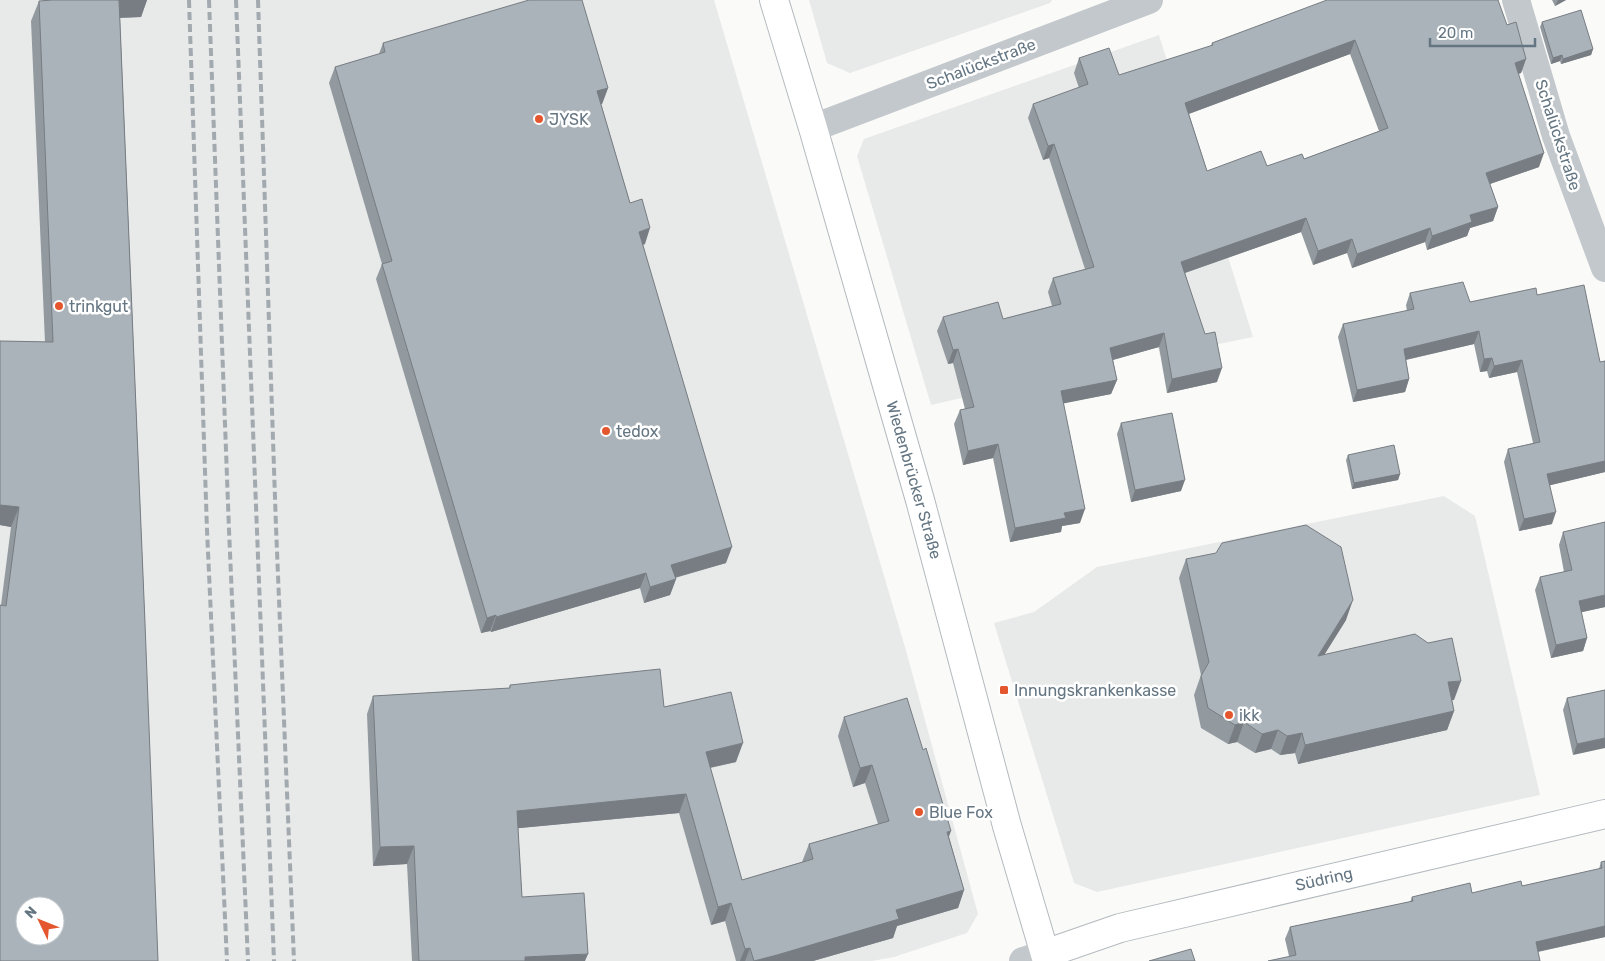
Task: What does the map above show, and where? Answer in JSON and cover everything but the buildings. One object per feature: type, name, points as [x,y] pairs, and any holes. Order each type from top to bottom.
[{"type":"street","name":"Wiedenbrücker Straße","points":[[774,0],[918,490],[1007,826],[1038,958]]},
{"type":"street","name":"Schalückstraße","points":[[813,128],[1120,5],[1149,0]]},
{"type":"street","name":"Schalückstraße","points":[[1516,0],[1556,136],[1605,268]]},
{"type":"street","name":"Südring","points":[[1038,958],[1120,928],[1605,814]]},
{"type":"shaded area","points":[[0,0],[714,0],[905,647],[978,914],[967,933],[894,957],[872,961],[0,961]]},
{"type":"shaded area","points":[[809,0],[1052,0],[1050,3],[850,73],[827,63]]},
{"type":"shaded area","points":[[1159,35],[1253,337],[1160,356],[1158,347],[1048,378],[931,405],[857,156],[864,139]]},
{"type":"shaded area","points":[[1444,496],[1475,516],[1540,795],[1097,892],[1074,883],[994,623],[1034,612],[1097,567]]},
{"type":"railway","points":[[189,0],[207,530],[227,961]]},
{"type":"railway","points":[[209,0],[229,530],[248,961]]},
{"type":"railway","points":[[236,0],[274,961]]},
{"type":"railway","points":[[258,0],[276,527],[294,961]]},
{"type":"place","name":"JYSK","points":[[539,119]]},
{"type":"place","name":"trinkgut","points":[[59,306]]},
{"type":"place","name":"tedox","points":[[606,431]]},
{"type":"place","name":"Innungskrankenkasse","points":[[1004,690]]},
{"type":"place","name":"ikk","points":[[1229,715]]},
{"type":"place","name":"Blue Fox","points":[[919,812]]}]
